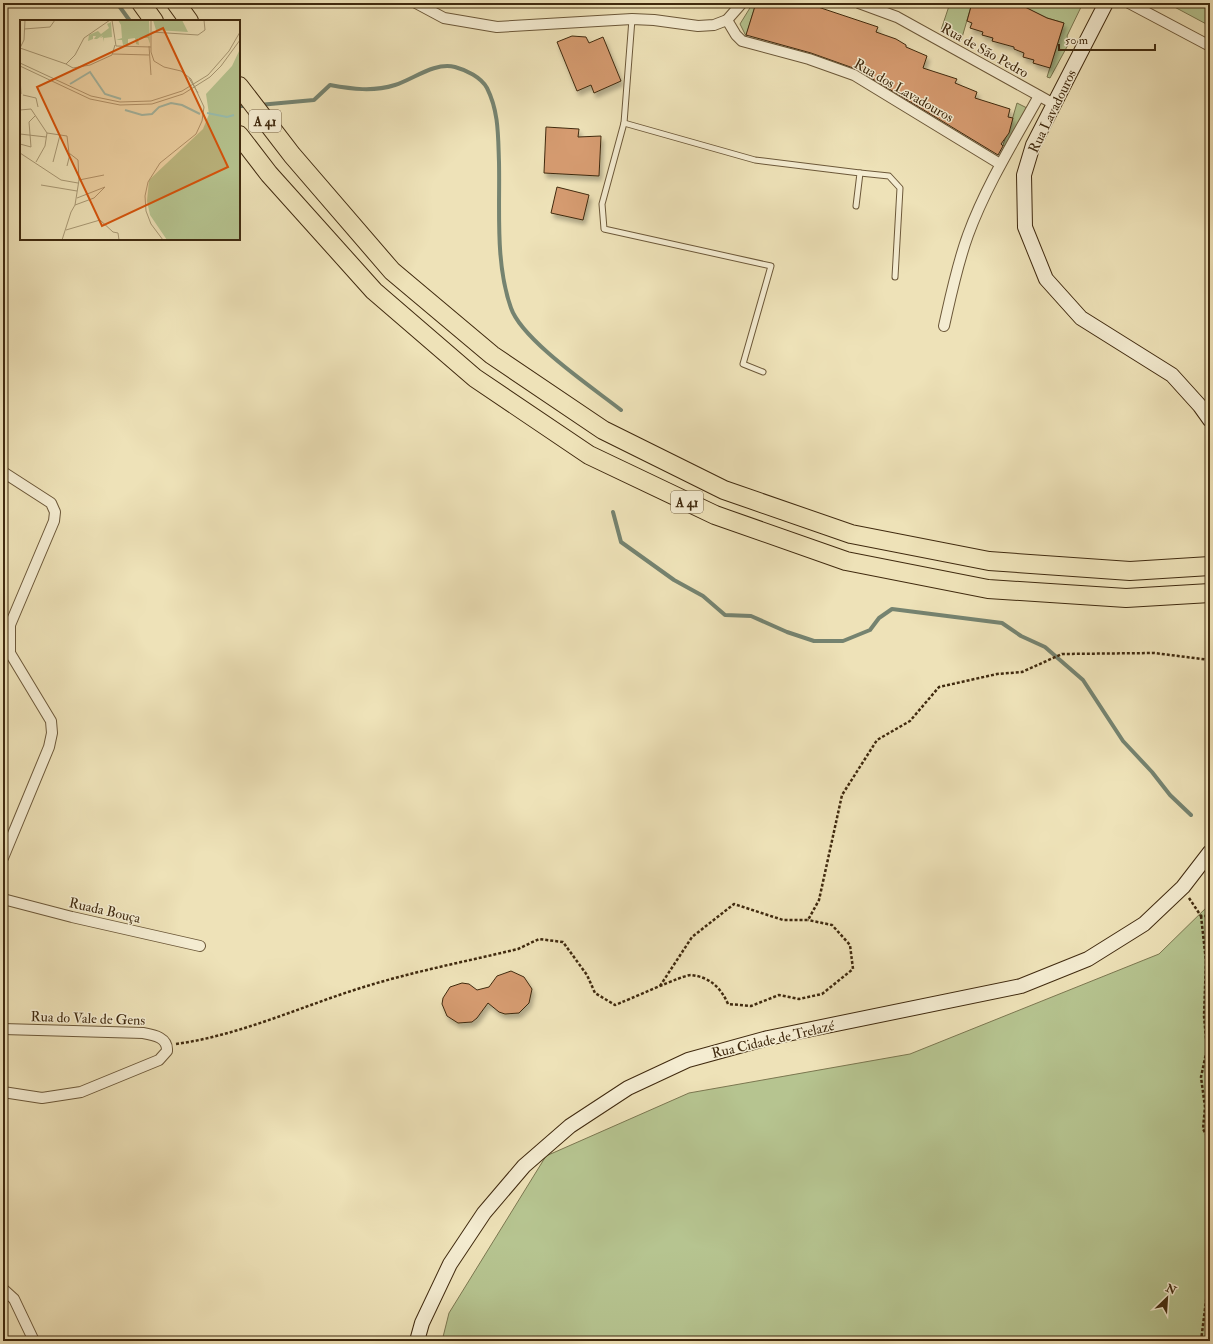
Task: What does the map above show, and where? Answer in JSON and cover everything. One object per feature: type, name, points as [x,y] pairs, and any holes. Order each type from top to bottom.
[{"type":"highway","points":[[140,3],[153,20]]},
{"type":"highway","points":[[176,3],[188,20]]},
{"type":"highway","name":"A 41","points":[[240,87],[292,156],[392,271],[492,355],[603,430],[724,490],[851,534],[989,561],[1130,571],[1210,566]]},
{"type":"highway","name":"A 41","points":[[240,136],[269,174],[374,292],[475,378],[589,455],[714,515],[846,561],[988,589],[1126,598],[1210,593]]},
{"type":"street","points":[[416,3],[444,18],[497,27],[632,19],[654,20],[698,26],[714,25],[727,20],[742,3]]},
{"type":"street","name":"Rua de São Pedro","points":[[859,3],[897,17],[1054,104]]},
{"type":"street","name":"Rua Lavadouros","points":[[1106,3],[1033,145],[1024,178],[1025,227],[1046,278],[1081,318],[1172,375],[1200,406],[1210,420]]},
{"type":"street","points":[[1129,3],[1210,46]]},
{"type":"street","name":"Rua dos Lavadouros","points":[[727,20],[736,35],[742,41],[808,58],[854,75],[1000,164]]},
{"type":"street","points":[[944,326],[957,266],[968,233],[1000,164],[1039,96]]},
{"type":"street","points":[[3,472],[51,503],[55,512],[54,521],[10,625],[7,655],[52,720],[52,733],[49,747],[3,858]]},
{"type":"street","name":"Rua Cidade de Trelazé","points":[[417,1341],[422,1324],[450,1264],[484,1213],[524,1166],[570,1126],[628,1088],[688,1060],[768,1038],[1021,986],[1088,960],[1144,924],[1183,887],[1210,852]]},
{"type":"street","name":"Ruada Bouça","points":[[3,899],[72,917],[200,946]]},
{"type":"street","name":"Rua do Vale de Gens","points":[[3,1029],[144,1032],[164,1040],[167,1045]]},
{"type":"street","points":[[3,1092],[42,1098],[81,1092],[159,1060],[167,1051],[167,1045]]},
{"type":"street","points":[[3,1289],[14,1299],[34,1341]]},
{"type":"lane","points":[[632,19],[624,123],[602,204],[604,229],[771,266],[743,364],[763,372]]},
{"type":"lane","points":[[624,123],[754,160],[888,176],[900,188],[895,277]]},
{"type":"lane","points":[[856,206],[860,173]]},
{"type":"path","points":[[808,920],[819,900],[842,795],[877,740],[910,721],[939,687],[997,674],[1022,672],[1062,654],[1154,653],[1210,660]]},
{"type":"path","points":[[1183,887],[1201,916],[1206,961],[1204,1016],[1207,1050],[1201,1077],[1205,1107],[1203,1130],[1210,1141]]},
{"type":"path","points":[[167,1045],[205,1039],[272,1019],[368,986],[518,949],[539,938],[563,942],[587,975],[595,993],[615,1005],[690,975],[714,983],[723,993],[728,1004],[751,1006],[779,995],[799,999],[822,994],[853,969],[850,945],[832,925],[808,920],[783,920],[734,904],[692,937],[659,987]]},
{"type":"path","points":[[1201,916],[1210,916]]},
{"type":"path","points":[[1201,1341],[1210,1269]]},
{"type":"green space","points":[[753,3],[756,3],[746,36],[740,24]]},
{"type":"green space","points":[[950,3],[972,3],[961,41],[941,30]]},
{"type":"green space","points":[[1016,3],[1083,3],[1067,36],[1069,43],[1050,78],[1047,77],[1064,23],[1047,18]]},
{"type":"green space","points":[[1167,3],[1210,3],[1210,26]]},
{"type":"green space","points":[[1017,103],[1027,108],[1006,147],[1003,145]]},
{"type":"green space","points":[[1210,904],[1210,1341],[442,1341],[449,1313],[546,1156],[689,1093],[910,1054],[1159,954]]},
{"type":"building","points":[[756,3],[806,3],[878,27],[876,32],[896,39],[906,45],[906,47],[927,56],[923,68],[957,79],[955,83],[977,92],[975,98],[1010,109],[1008,117],[1013,118],[1009,133],[1001,144],[1003,146],[998,155],[856,69],[811,53],[746,35]]},
{"type":"building","points":[[972,3],[1017,3],[1047,18],[1064,23],[1050,68],[1033,63],[1034,60],[1023,57],[1024,53],[1014,49],[1014,47],[992,41],[993,38],[982,35],[983,32],[970,28],[972,23],[967,21]]},
{"type":"building","points":[[572,36],[586,37],[589,43],[603,37],[621,81],[594,93],[591,85],[577,91],[557,42]]},
{"type":"building","points":[[546,127],[579,129],[578,137],[601,136],[599,176],[544,173]]},
{"type":"building","points":[[557,187],[589,195],[583,220],[551,213]]},
{"type":"building","points":[[511,971],[524,977],[532,989],[529,1003],[519,1013],[505,1014],[499,1012],[488,1003],[477,1018],[472,1022],[458,1023],[447,1016],[442,1004],[443,998],[450,987],[462,983],[469,984],[477,990],[489,987],[497,976]]},
{"type":"waterway","points":[[117,3],[129,20]]},
{"type":"waterway","points":[[259,105],[314,100],[330,85],[346,88],[379,89],[395,85],[432,69],[447,66],[459,68],[473,74],[481,80],[491,97],[496,115],[499,162],[500,255],[506,291],[511,308],[518,321],[543,349],[621,410]]},
{"type":"waterway","points":[[240,106],[249,106]]},
{"type":"waterway","points":[[613,512],[621,542],[674,580],[703,596],[725,615],[751,616],[787,632],[814,641],[843,641],[870,630],[879,618],[892,609],[1002,623],[1021,636],[1045,647],[1083,680],[1123,741],[1152,772],[1170,795],[1191,815]]}]
